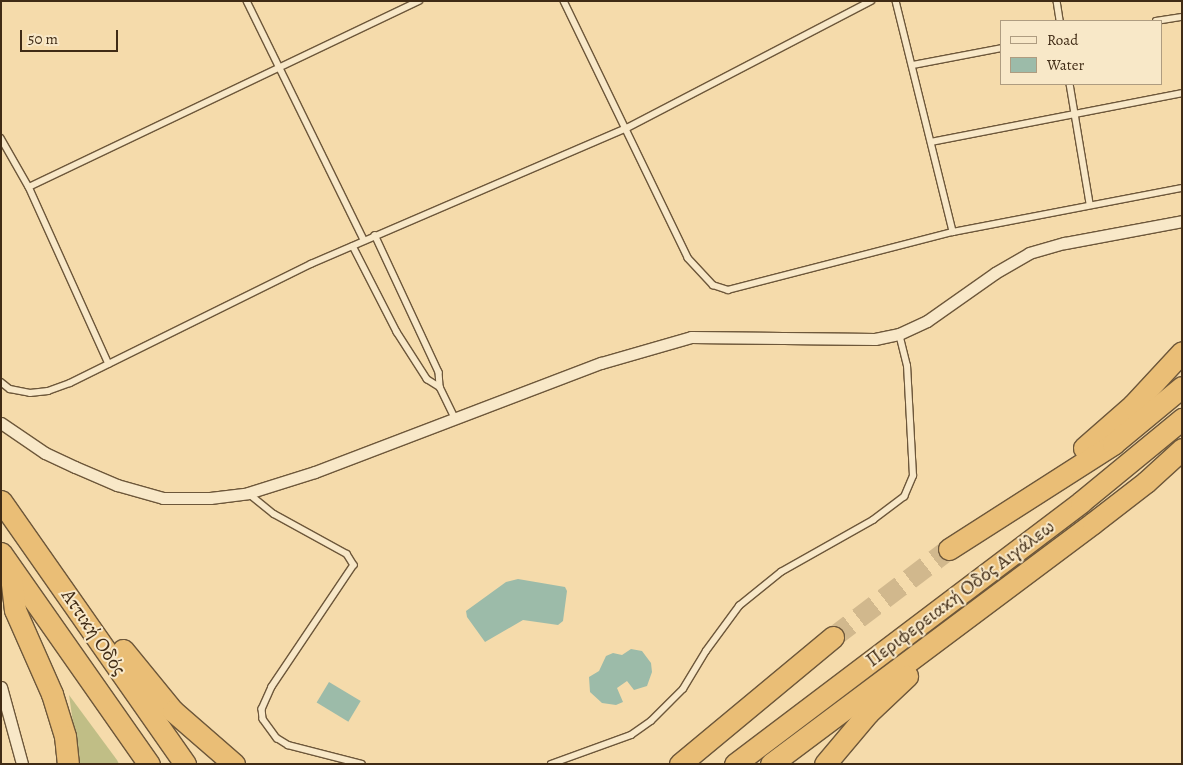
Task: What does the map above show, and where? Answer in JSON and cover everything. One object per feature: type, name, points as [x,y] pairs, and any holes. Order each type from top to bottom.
[{"type":"highway","points":[[982,527],[1112,426],[1182,352]]},
{"type":"highway","points":[[949,549],[1113,444],[1182,387]]},
{"type":"highway","name":"Περιφερειακή Οδός Αιγάλεω","points":[[736,764],[1073,508],[1182,419]]},
{"type":"highway","name":"Περιφερειακή Οδός Αιγάλεω","points":[[771,764],[1146,482],[1182,449]]},
{"type":"highway","name":"Αττική Οδός","points":[[1,501],[59,581],[185,764]]},
{"type":"highway","points":[[6,560],[15,610],[52,694],[65,736],[68,764]]},
{"type":"highway","name":"Αττική Οδός","points":[[6,560],[149,764]]},
{"type":"highway","points":[[825,764],[894,687],[979,618],[1029,569]]},
{"type":"highway","points":[[59,581],[119,645],[173,711],[234,764]]},
{"type":"highway","points":[[680,764],[735,722],[833,637]]},
{"type":"street","points":[[1,423],[45,453],[136,490],[163,498],[210,498],[248,493],[315,472],[454,416],[601,363],[691,337],[875,340],[899,334],[927,322],[995,272],[1030,253],[1064,243],[1182,221]]},
{"type":"street","points":[[1,687],[22,764]]},
{"type":"lane","points":[[247,1],[364,240]]},
{"type":"lane","points":[[29,187],[419,1]]},
{"type":"lane","points":[[564,1],[627,128],[688,258],[713,285],[728,290],[953,232],[1090,204],[1182,188]]},
{"type":"lane","points":[[1,382],[10,389],[30,393],[48,391],[109,364],[375,235],[627,128],[870,1]]},
{"type":"lane","points":[[896,1],[953,232]]},
{"type":"lane","points":[[1057,1],[1060,20]]},
{"type":"lane","points":[[1162,20],[1182,17]]},
{"type":"lane","points":[[913,65],[1000,48]]},
{"type":"lane","points":[[1070,85],[1090,204]]},
{"type":"lane","points":[[931,142],[1182,94]]},
{"type":"lane","points":[[1,138],[29,187],[109,364]]},
{"type":"lane","points":[[375,235],[439,372],[440,386],[454,416]]},
{"type":"lane","points":[[353,246],[397,332],[427,379],[440,386]]},
{"type":"lane","points":[[551,764],[631,735],[651,721],[683,690],[706,650],[739,606],[781,572],[873,520],[904,497],[913,476],[907,366],[899,334]]},
{"type":"lane","points":[[248,493],[274,514],[348,554],[354,565],[272,687],[262,709],[263,719],[276,738],[288,745],[362,764]]},
{"type":"shaded area","points":[[69,695],[117,760],[119,764],[79,764]]},
{"type":"water","points":[[518,579],[565,587],[567,591],[563,621],[558,625],[523,620],[485,642],[467,617],[466,611],[506,582]]},
{"type":"water","points":[[631,649],[642,651],[651,663],[652,672],[647,686],[634,690],[627,681],[617,688],[623,702],[616,705],[602,703],[590,692],[589,677],[599,671],[606,656],[613,653],[622,655]]},
{"type":"water","points":[[329,682],[361,701],[348,722],[317,703]]},
{"type":"tunnel","points":[[833,637],[949,549]]}]
